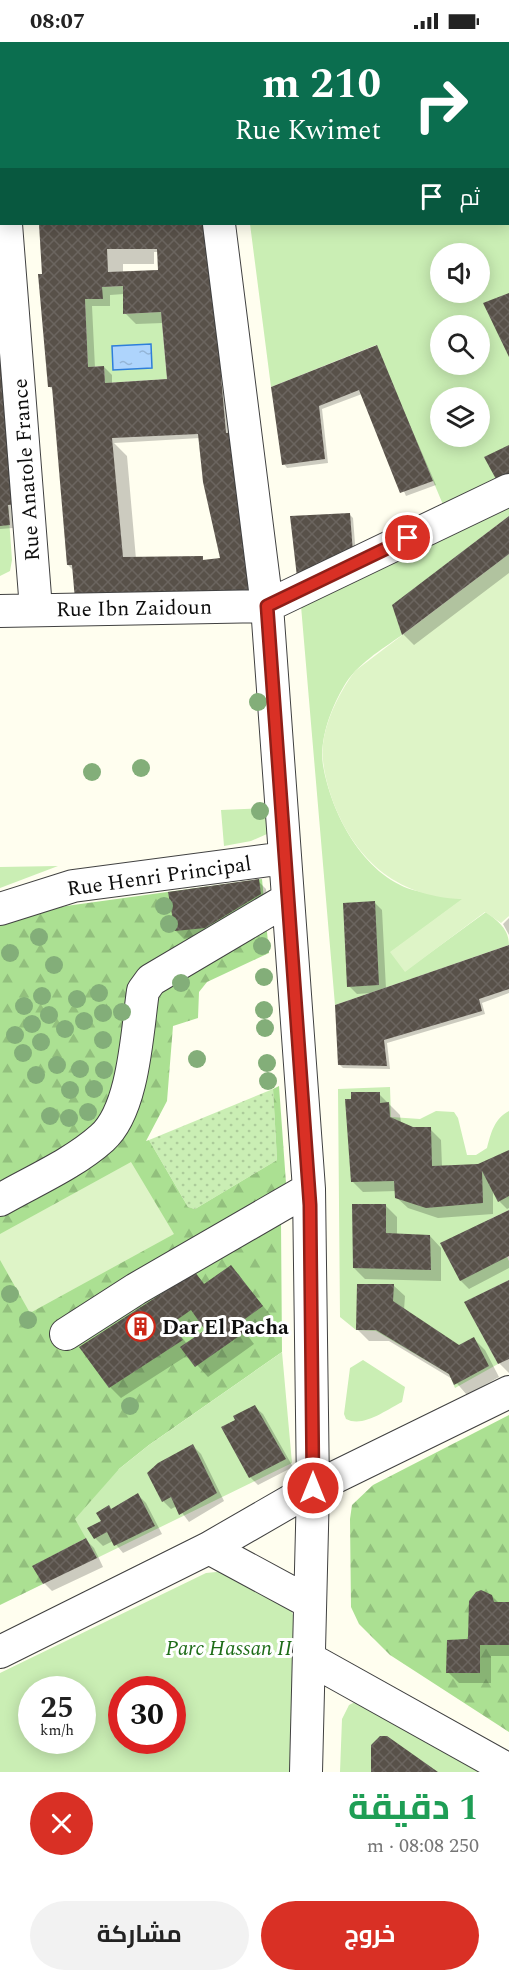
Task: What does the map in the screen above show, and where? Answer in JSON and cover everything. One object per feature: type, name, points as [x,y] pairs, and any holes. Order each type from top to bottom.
[{"type":"street","name":"Rue Anatole France","points":[[6,225],[36,609]]},
{"type":"street","points":[[219,225],[267,606],[309,1189],[313,1488],[306,1772]]},
{"type":"street","points":[[267,606],[509,490]]},
{"type":"street","name":"Rue Ibn Zaidoun","points":[[0,611],[267,606]]},
{"type":"street","name":"Rue Henri Principal","points":[[0,909],[73,886],[285,858]]},
{"type":"street","points":[[0,1200],[84,1152],[104,1137],[117,1116],[128,1086],[143,991],[151,980],[288,899]]},
{"type":"street","points":[[66,1334],[136,1289],[309,1189]]},
{"type":"street","points":[[0,1652],[209,1548],[313,1488],[509,1392]]},
{"type":"street","points":[[209,1548],[309,1602]]},
{"type":"street","points":[[310,1659],[509,1770]]},
{"type":"green space","points":[[250,225],[509,225],[509,476],[444,507],[376,345],[271,387]]},
{"type":"green space","points":[[123,286],[123,314],[161,312],[167,379],[105,383],[104,366],[88,367],[85,299],[102,299],[102,287]]},
{"type":"green space","points":[[509,499],[509,516],[393,605],[402,635],[363,664],[349,678],[327,724],[322,755],[333,803],[352,840],[365,857],[395,882],[413,890],[463,899],[391,952],[405,971],[486,912],[505,930],[509,945],[335,1005],[301,606]]},
{"type":"green space","points":[[0,505],[8,505],[12,560],[10,571],[0,576]]},
{"type":"green space","points":[[509,554],[509,916],[501,923],[485,912],[405,972],[390,952],[462,899],[438,897],[416,891],[379,870],[364,855],[351,838],[331,796],[323,759],[326,728],[336,702],[355,671]]},
{"type":"green space","points":[[266,808],[267,834],[251,841],[224,846],[221,810]]},
{"type":"green space","points":[[58,866],[0,888],[0,867]]},
{"type":"green space","points":[[262,879],[269,953],[207,982],[199,992],[198,1018],[173,1026],[167,1101],[146,1141],[149,1140],[188,1207],[195,1209],[277,1160],[273,1089],[279,1086],[286,1183],[260,1199],[271,1216],[281,1222],[282,1352],[149,1445],[119,1469],[86,1538],[33,1566],[43,1584],[0,1605],[0,921],[66,906]]},
{"type":"green space","points":[[390,1087],[391,1117],[420,1119],[436,1111],[454,1112],[458,1118],[467,1155],[476,1155],[487,1148],[497,1122],[509,1111],[509,1210],[488,1220],[509,1261],[509,1280],[465,1302],[498,1364],[455,1388],[449,1374],[376,1331],[356,1330],[340,1317],[338,1089]]},
{"type":"green space","points":[[273,1089],[277,1160],[195,1209],[188,1207],[149,1140]]},
{"type":"green space","points":[[131,1162],[174,1234],[30,1313],[0,1260],[0,1234]]},
{"type":"green space","points":[[282,1352],[292,1463],[97,1558],[75,1519],[119,1469],[149,1445]]},
{"type":"green space","points":[[363,1360],[405,1387],[402,1402],[367,1420],[353,1421],[346,1419],[344,1414],[350,1368]]},
{"type":"green space","points":[[509,1415],[509,1732],[390,1655],[359,1624],[351,1607],[350,1519],[352,1505],[373,1485]]},
{"type":"green space","name":"Parc Hassan II","points":[[226,1571],[290,1607],[299,1631],[294,1772],[0,1772],[0,1673],[206,1573]]},
{"type":"green space","points":[[355,1702],[488,1772],[340,1772],[342,1719],[349,1705]]},
{"type":"water","points":[[151,344],[152,368],[113,370],[112,346]]},
{"type":"building","points":[[0,225],[25,503],[8,505],[10,525],[0,526]]},
{"type":"building","points":[[39,225],[207,225],[225,376],[221,376],[226,433],[239,432],[259,579],[249,594],[75,600],[72,565],[67,565],[52,387],[48,387],[38,274],[42,274]],"holes":[[[107,249],[157,249],[158,270],[108,272]],[[123,286],[123,314],[161,312],[167,379],[105,383],[104,366],[88,367],[85,299],[103,299],[102,287]],[[198,434],[203,482],[220,558],[203,560],[203,556],[123,557],[112,438]]]},
{"type":"building","points":[[509,293],[509,357],[483,303],[490,303],[490,300]]},
{"type":"building","points":[[377,345],[433,481],[400,493],[359,390],[319,406],[325,459],[282,465],[271,387]]},
{"type":"building","points":[[509,445],[509,476],[497,481],[484,457]]},
{"type":"building","points":[[350,513],[353,553],[297,577],[290,516]]},
{"type":"building","points":[[509,516],[509,554],[402,635],[392,605]]},
{"type":"building","points":[[259,879],[261,894],[205,928],[175,931],[168,892]]},
{"type":"building","points":[[375,901],[379,985],[347,987],[343,903]]},
{"type":"building","points":[[509,945],[509,989],[479,999],[482,1011],[384,1040],[387,1066],[338,1065],[335,1005]]},
{"type":"building","points":[[351,1092],[380,1092],[380,1103],[389,1102],[390,1117],[413,1127],[431,1127],[432,1166],[478,1164],[509,1150],[509,1196],[498,1202],[482,1171],[483,1203],[426,1208],[395,1198],[394,1181],[351,1182],[345,1099],[351,1099]]},
{"type":"building","points":[[352,1204],[386,1204],[386,1233],[430,1235],[431,1270],[353,1268]]},
{"type":"building","points":[[509,1210],[509,1256],[460,1281],[440,1243]]},
{"type":"building","name":"Dar El Pacha","points":[[231,1265],[263,1306],[238,1324],[245,1332],[195,1367],[180,1347],[205,1330],[191,1310],[171,1324],[183,1340],[109,1388],[79,1347],[195,1272],[204,1284]]},
{"type":"building","points":[[509,1280],[509,1359],[498,1364],[464,1302]]},
{"type":"building","points":[[357,1284],[394,1284],[393,1301],[459,1345],[474,1337],[489,1366],[454,1385],[449,1374],[376,1330],[356,1330]]},
{"type":"building","points":[[255,1405],[286,1459],[249,1478],[221,1427],[235,1420],[233,1416]]},
{"type":"building","points":[[193,1444],[217,1493],[179,1515],[171,1497],[162,1502],[147,1473],[158,1463]]},
{"type":"building","points":[[138,1493],[155,1526],[114,1546],[107,1532],[94,1539],[87,1528],[101,1521],[96,1513],[109,1505],[111,1509]]},
{"type":"building","points":[[86,1538],[97,1558],[43,1584],[32,1566]]},
{"type":"building","points":[[481,1590],[492,1595],[494,1602],[509,1602],[509,1645],[480,1645],[480,1673],[446,1673],[447,1640],[468,1639],[469,1601],[476,1592]]},
{"type":"building","points":[[380,1736],[387,1736],[438,1772],[371,1772],[371,1745]]},
{"type":"place","name":"Dar El Pacha","points":[[141,1327]]},
{"type":"route","points":[[313,1488],[310,1205],[267,606],[408,538]]}]
